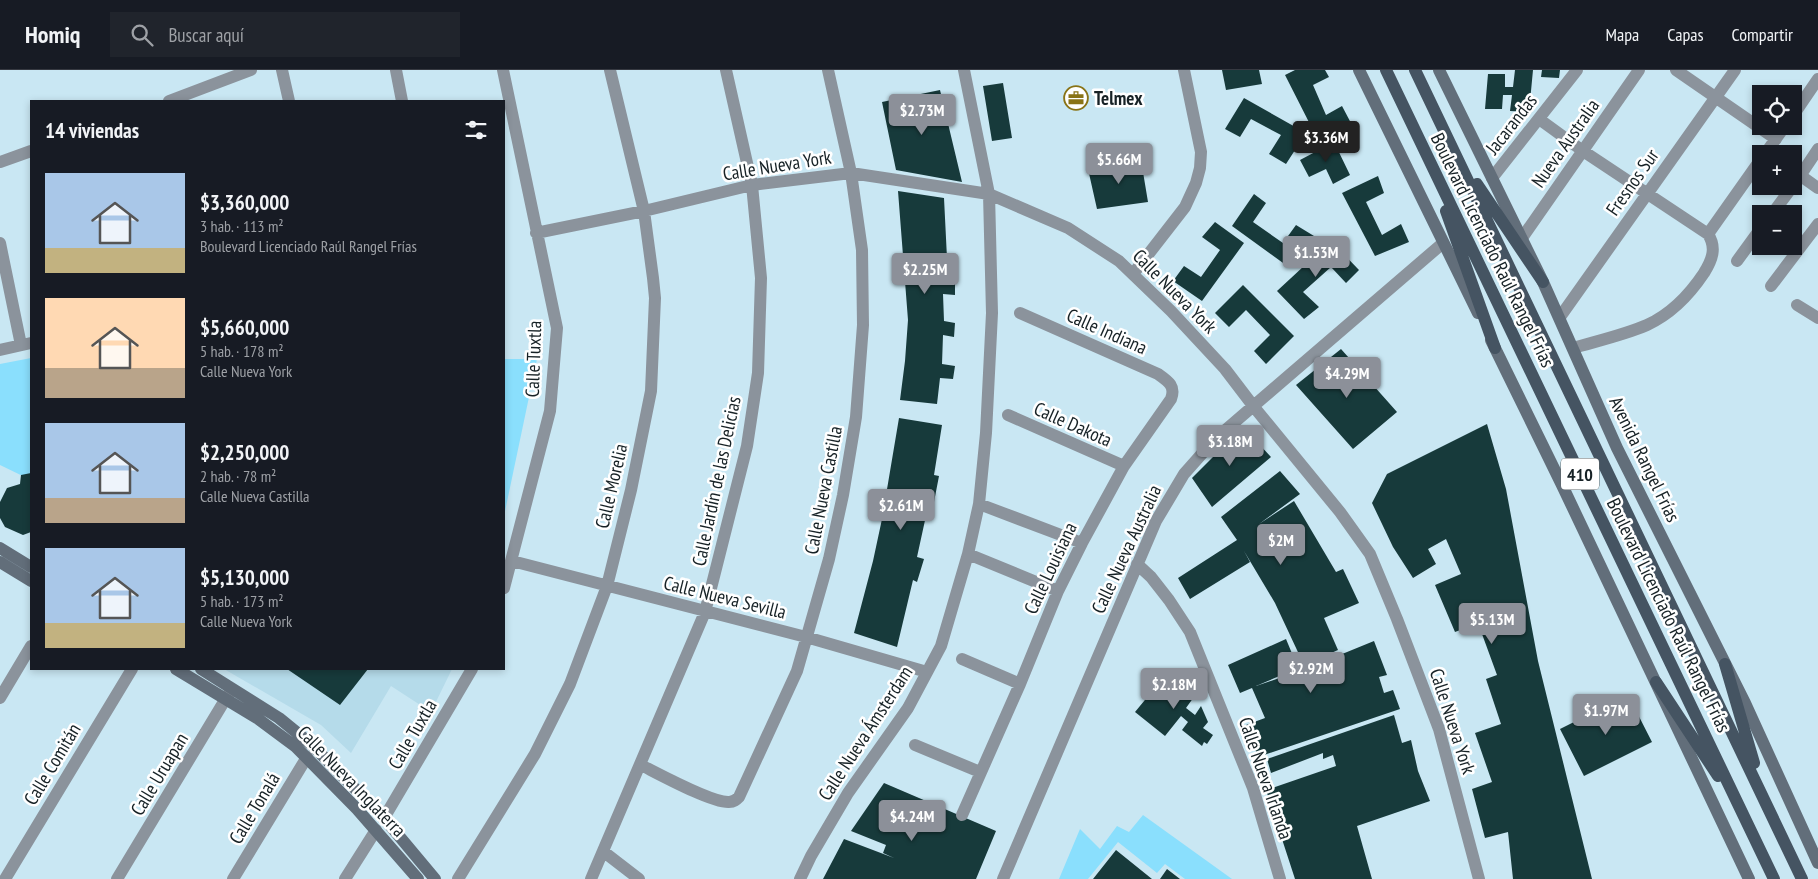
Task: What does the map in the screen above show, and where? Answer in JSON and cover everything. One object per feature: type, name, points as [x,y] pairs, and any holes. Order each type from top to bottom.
[{"type":"main road","points":[[1359,70],[1495,348],[1749,879]]},
{"type":"main road","name":"Boulevard Licenciado Raúl Rangel Frías","points":[[1386,70],[1774,879]]},
{"type":"main road","name":"Boulevard Licenciado Raúl Rangel Frías","points":[[1415,70],[1802,879]]},
{"type":"main road","name":"Avenida Rangel Frías","points":[[1439,70],[1560,317],[1617,448],[1725,664],[1817,857]]},
{"type":"main road","points":[[1423,147],[1495,348]]},
{"type":"main road","points":[[1452,148],[1543,282]]},
{"type":"main road","points":[[0,548],[30,566]]},
{"type":"main road","points":[[0,562],[30,580]]},
{"type":"main road","points":[[1725,664],[1763,797]]},
{"type":"main road","name":"Calle Nueva Inglaterra","points":[[178,670],[279,718],[302,736],[384,818],[435,879]]},
{"type":"main road","name":"Calle Nueva Inglaterra","points":[[202,670],[307,757],[376,830],[418,879]]},
{"type":"main road","points":[[1656,682],[1743,813]]},
{"type":"street","points":[[183,99],[251,70]]},
{"type":"street","points":[[282,70],[289,100]]},
{"type":"street","points":[[396,70],[402,100]]},
{"type":"street","name":"Calle Tuxtla","points":[[504,70],[557,328],[550,410],[505,585]]},
{"type":"street","name":"Calle Morelia","points":[[458,879],[504,806],[554,719],[570,684],[607,586],[631,490],[651,391],[655,298],[644,211],[610,70]]},
{"type":"street","name":"Calle Jardín de las Delicias","points":[[591,879],[705,612],[747,446],[758,372],[761,278],[752,185],[726,70]]},
{"type":"street","name":"Calle Nueva Castilla","points":[[641,765],[714,800],[728,802],[734,801],[739,797],[797,671],[829,559],[843,495],[856,417],[862,325],[862,250],[851,173],[828,70]]},
{"type":"street","name":"Calle Nueva Ámsterdam","points":[[800,879],[810,856],[848,793],[908,708],[941,646],[968,554],[979,504],[986,433],[992,312],[989,194],[964,70]]},
{"type":"street","points":[[1133,274],[1184,207],[1196,183],[1200,168],[1201,152],[1184,70]]},
{"type":"street","name":"Jacarandas","points":[[1492,178],[1578,70]]},
{"type":"street","name":"Nueva Australia","points":[[1522,238],[1639,70]]},
{"type":"street","points":[[1676,70],[1776,139]]},
{"type":"street","name":"Fresnos Sur","points":[[1560,317],[1735,70]]},
{"type":"street","points":[[1802,102],[1818,79]]},
{"type":"street","points":[[1539,119],[1583,151],[1708,234],[1714,246],[1712,260],[1685,298],[1676,306],[1648,325],[1573,348]]},
{"type":"street","points":[[1772,145],[1779,135]]},
{"type":"street","points":[[1802,171],[1818,149]]},
{"type":"street","points":[[0,162],[30,151]]},
{"type":"street","name":"Calle Nueva York","points":[[536,233],[644,211],[752,185],[851,173],[989,194],[1068,228],[1120,261],[1171,311],[1225,369],[1340,512],[1370,554],[1397,619],[1438,729],[1479,879]]},
{"type":"street","points":[[1708,234],[1752,174]]},
{"type":"street","points":[[1802,182],[1818,188]]},
{"type":"street","points":[[1771,286],[1818,224]]},
{"type":"street","points":[[1737,260],[1752,240]]},
{"type":"street","name":"Calle Nueva Australia","points":[[1003,879],[1156,521],[1184,474],[1215,439],[1443,242]]},
{"type":"street","points":[[0,243],[26,344],[0,350]]},
{"type":"street","points":[[1797,305],[1818,318]]},
{"type":"street","name":"Calle Indiana","points":[[1020,313],[1158,374],[1167,380],[1173,390]]},
{"type":"street","name":"Calle Louisiana","points":[[962,814],[1020,684],[1058,591],[1124,466],[1171,399],[1173,390]]},
{"type":"street","name":"Calle Dakota","points":[[1008,415],[1124,466]]},
{"type":"street","points":[[979,504],[1082,543]]},
{"type":"street","points":[[968,554],[1058,591]]},
{"type":"street","name":"Calle Nueva Sevilla","points":[[512,561],[806,637],[927,672]]},
{"type":"street","name":"Calle Nueva Irlanda","points":[[1137,564],[1151,577],[1169,600],[1190,632],[1253,788],[1280,879]]},
{"type":"street","points":[[0,698],[30,648]]},
{"type":"street","points":[[962,659],[1020,684]]},
{"type":"street","name":"Calle Comitán","points":[[5,879],[131,670]]},
{"type":"street","name":"Calle Tuxtla","points":[[384,818],[471,670]]},
{"type":"street","name":"Calle Uruapan","points":[[117,879],[229,693]]},
{"type":"street","points":[[915,745],[980,772]]},
{"type":"street","name":"Calle Tonalá","points":[[234,879],[307,757]]},
{"type":"street","points":[[345,879],[376,830]]},
{"type":"street","points":[[604,852],[640,879]]},
{"type":"shaded area","points":[[30,358],[30,480],[0,465],[0,364]]},
{"type":"shaded area","points":[[505,359],[537,359],[505,511]]},
{"type":"shaded area","points":[[226,670],[452,670],[431,712],[391,686],[351,753],[321,725]]},
{"type":"shaded area","points":[[1143,815],[1232,879],[1185,879],[1165,864],[1157,873],[1118,842],[1088,879],[1059,879],[1080,829],[1100,849],[1117,826],[1129,832]]},
{"type":"building","points":[[1222,70],[1259,70],[1262,84],[1226,90]]},
{"type":"building","points":[[1295,70],[1325,70],[1329,77],[1313,85],[1326,115],[1342,106],[1352,125],[1318,140],[1285,75]]},
{"type":"building","points":[[1515,70],[1533,70],[1529,112],[1510,111],[1512,95],[1503,95],[1502,109],[1485,109],[1488,74],[1505,74],[1505,87],[1513,87]]},
{"type":"building","points":[[1542,70],[1560,70],[1559,78],[1541,77]]},
{"type":"building","points":[[1003,83],[1012,138],[992,141],[983,86]]},
{"type":"building","points":[[940,90],[962,182],[896,170],[882,102]]},
{"type":"building","points":[[1244,98],[1306,133],[1286,164],[1269,154],[1281,135],[1251,119],[1240,137],[1225,129]]},
{"type":"building","points":[[1334,142],[1350,175],[1333,184],[1326,169],[1309,177],[1300,160]]},
{"type":"building","points":[[1141,160],[1148,202],[1097,209],[1088,169]]},
{"type":"building","points":[[1378,176],[1384,193],[1366,202],[1382,235],[1401,224],[1409,242],[1375,256],[1342,193]]},
{"type":"building","points":[[898,191],[944,198],[948,278],[955,278],[955,295],[943,294],[944,321],[955,323],[954,337],[943,335],[942,364],[955,366],[953,379],[940,378],[937,404],[900,400],[908,320]]},
{"type":"building","points":[[1254,194],[1266,203],[1253,222],[1283,243],[1296,225],[1314,236],[1290,268],[1232,226]]},
{"type":"building","points":[[1215,222],[1244,243],[1202,301],[1173,281],[1184,266],[1201,277],[1220,250],[1202,237]]},
{"type":"building","points":[[1331,241],[1359,270],[1346,283],[1331,267],[1303,292],[1319,307],[1304,319],[1277,291]]},
{"type":"building","points":[[1243,285],[1294,336],[1266,364],[1254,351],[1270,335],[1246,310],[1229,327],[1215,313]]},
{"type":"building","points":[[1341,349],[1397,412],[1353,449],[1296,385]]},
{"type":"building","points":[[899,418],[942,425],[934,475],[939,476],[934,502],[929,502],[917,557],[924,559],[917,582],[913,580],[897,647],[854,633],[882,519]]},
{"type":"building","points":[[1487,424],[1506,489],[1538,661],[1592,879],[1513,879],[1508,832],[1485,838],[1472,789],[1492,782],[1475,733],[1501,724],[1486,679],[1497,675],[1478,623],[1455,632],[1435,585],[1461,574],[1446,539],[1428,549],[1436,564],[1413,578],[1393,547],[1372,503],[1387,474]]},
{"type":"building","points":[[1243,427],[1271,457],[1212,507],[1192,478]]},
{"type":"building","points":[[1280,471],[1300,494],[1259,524],[1294,501],[1336,572],[1343,569],[1359,603],[1324,618],[1338,650],[1304,665],[1275,603],[1244,551],[1250,562],[1190,599],[1178,578],[1237,540],[1221,517]]},
{"type":"building","points":[[30,473],[30,532],[23,535],[5,527],[0,518],[0,502],[7,488],[20,484],[21,475]]},
{"type":"building","points":[[1286,639],[1298,668],[1256,686],[1303,670],[1374,641],[1387,675],[1379,677],[1384,693],[1393,690],[1400,709],[1258,757],[1246,725],[1265,718],[1252,688],[1240,693],[1228,665]]},
{"type":"building","points":[[288,670],[367,670],[340,705]]},
{"type":"building","points":[[1168,672],[1196,694],[1186,708],[1195,715],[1201,706],[1208,722],[1203,728],[1213,735],[1207,744],[1204,742],[1202,746],[1182,730],[1188,722],[1181,716],[1165,736],[1135,712]]},
{"type":"building","points":[[1628,695],[1652,742],[1584,776],[1560,729]]},
{"type":"building","points":[[1394,715],[1402,743],[1411,740],[1418,771],[1430,801],[1357,826],[1372,879],[1295,879],[1266,790],[1336,766],[1333,755],[1323,759],[1323,753],[1271,773],[1267,759]]},
{"type":"building","points":[[884,783],[996,831],[976,879],[823,879],[844,839],[894,858],[883,853],[886,845],[851,831]]},
{"type":"building","points":[[1116,850],[1152,879],[1093,879]]},
{"type":"building","points":[[1167,869],[1180,879],[1160,879]]},
{"type":"place","name":"Telmex","points":[[1076,98]]}]
